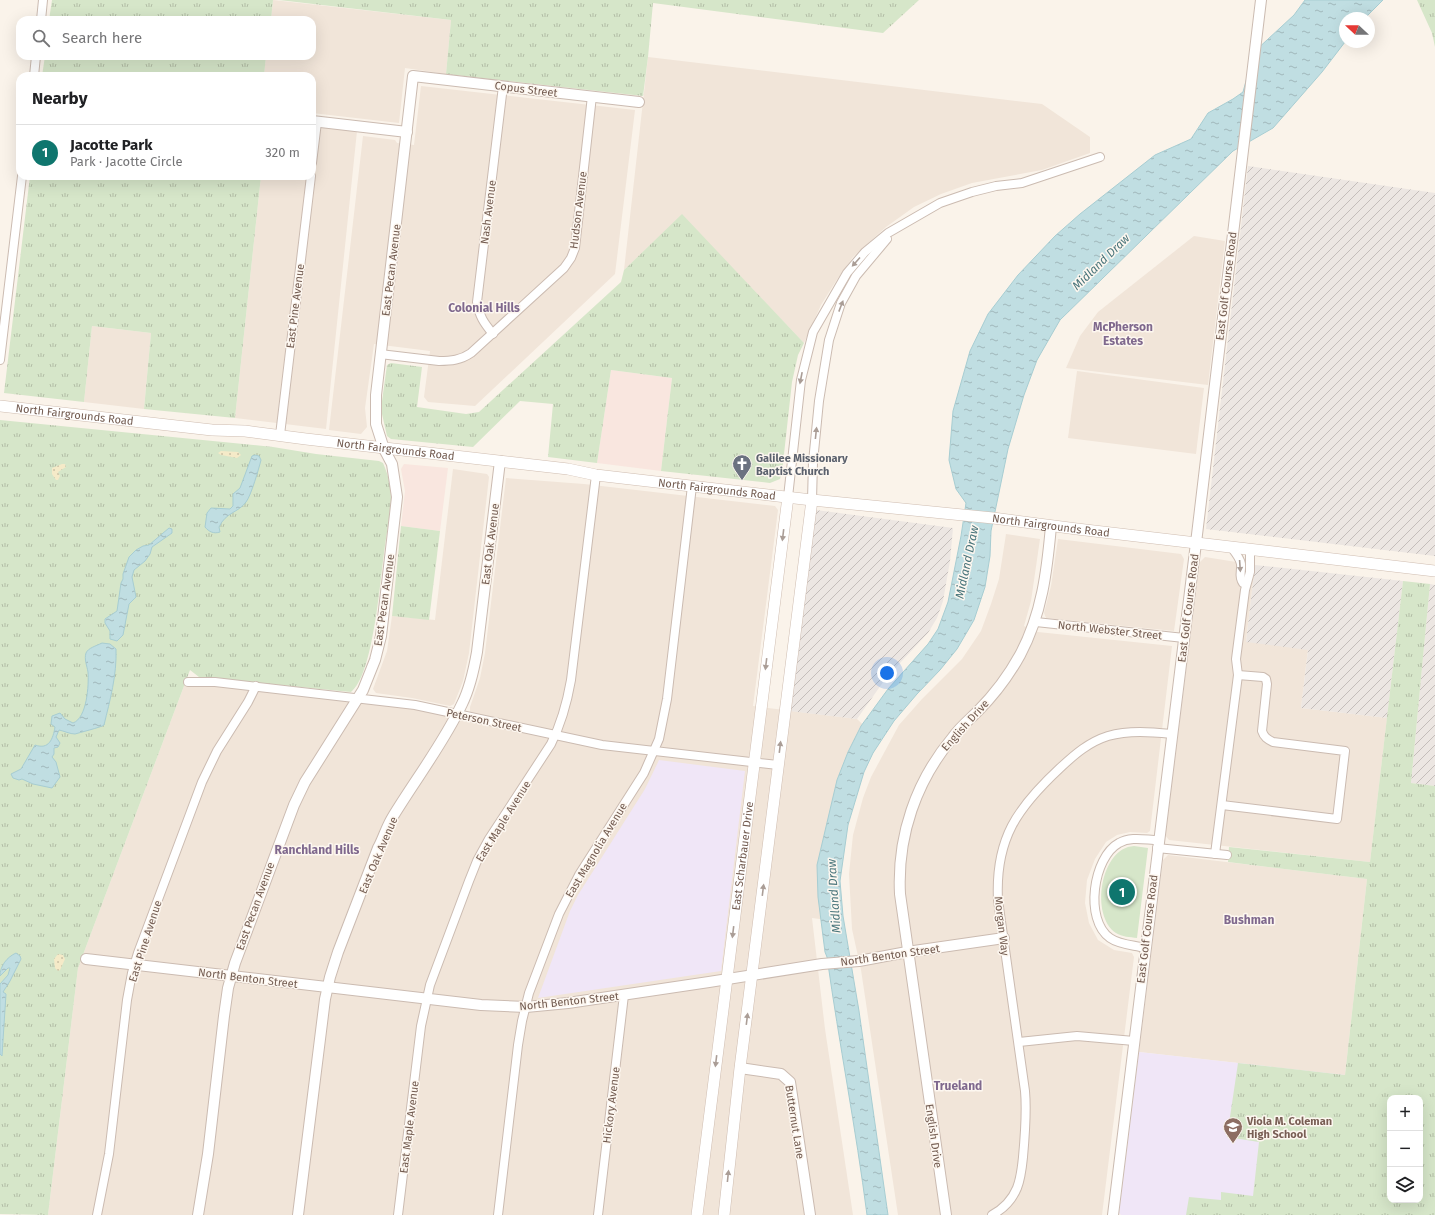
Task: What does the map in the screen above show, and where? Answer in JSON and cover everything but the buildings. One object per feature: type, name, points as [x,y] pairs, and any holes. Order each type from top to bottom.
[{"type":"main road","name":"North Fairgrounds Road","points":[[0,406],[212,430],[245,431],[280,435],[384,449],[568,469],[596,475],[812,500],[994,518],[1435,571]]},
{"type":"main road","name":"East Scharbauer Drive","points":[[697,1215],[788,497]]},
{"type":"main road","points":[[724,1215],[740,1068],[812,500]]},
{"type":"street","name":"East Golf Course Road","points":[[1112,1215],[1196,543],[1260,0]]},
{"type":"street","points":[[41,16],[43,3]]},
{"type":"street","points":[[34,72],[36,60]]},
{"type":"street","name":"Copus Street","points":[[413,76],[639,102]]},
{"type":"street","name":"East Pecan Avenue","points":[[198,1215],[208,1154],[224,1016],[231,976],[242,942],[294,805],[305,782],[363,690],[375,660],[381,636],[397,492],[393,467],[379,435],[375,413],[376,395],[413,76]]},
{"type":"street","name":"Nash Avenue","points":[[493,334],[481,318],[478,301],[503,86]]},
{"type":"street","name":"Hudson Avenue","points":[[380,354],[439,361],[458,360],[470,354],[563,270],[572,256],[574,248],[592,96]]},
{"type":"street","points":[[316,122],[407,132]]},
{"type":"street","points":[[788,497],[801,380],[813,332],[847,273],[865,252],[888,233],[940,203],[972,192],[996,186],[1022,183],[1100,157]]},
{"type":"street","points":[[0,360],[22,180]]},
{"type":"street","name":"East Pine Avenue","points":[[280,435],[310,180]]},
{"type":"street","points":[[812,500],[813,462],[819,401],[829,340],[841,302],[856,276],[896,228]]},
{"type":"street","name":"East Oak Avenue","points":[[298,1215],[321,1022],[327,987],[341,945],[378,848],[387,829],[409,792],[449,730],[468,689],[475,662],[500,461]]},
{"type":"street","name":"East Maple Avenue","points":[[398,1215],[417,1051],[426,999],[436,965],[469,881],[489,839],[540,762],[555,736],[563,716],[571,680],[596,475]]},
{"type":"street","name":"East Magnolia Avenue","points":[[498,1215],[518,1045],[529,993],[559,914],[570,891],[644,773],[659,740],[666,707],[692,486]]},
{"type":"street","name":"English Drive","points":[[946,1215],[907,952],[900,894],[900,866],[904,838],[914,802],[930,769],[942,750],[989,699],[1008,675],[1021,654],[1036,622],[1043,591],[1051,526]]},
{"type":"street","points":[[1231,547],[1238,556],[1241,564],[1241,581],[1246,584]]},
{"type":"street","points":[[1215,854],[1238,675],[1236,659],[1246,584],[1250,572],[1250,549]]},
{"type":"street","name":"North Webster Street","points":[[1036,622],[1184,638]]},
{"type":"street","points":[[1222,805],[1337,819],[1345,751],[1273,742],[1267,739],[1263,735],[1262,731],[1267,684],[1266,680],[1263,677],[1238,675]]},
{"type":"street","name":"Peterson Street","points":[[188,682],[216,682],[256,686],[415,705],[602,745],[778,765]]},
{"type":"street","name":"East Pine Avenue","points":[[97,1215],[109,1154],[127,1000],[135,964],[202,782],[216,754],[248,702],[256,686]]},
{"type":"street","name":"Morgan Way","points":[[992,1215],[1005,1206],[1012,1197],[1020,1180],[1027,1109],[998,900],[997,883],[999,865],[1008,835],[1014,820],[1037,790],[1074,755],[1097,740],[1113,735],[1136,732],[1172,734]]},
{"type":"street","points":[[1145,948],[1121,943],[1110,938],[1099,920],[1095,906],[1094,893],[1098,872],[1108,854],[1115,846],[1129,839],[1227,855]]},
{"type":"street","name":"North Benton Street","points":[[86,959],[481,1005],[526,1007],[624,995],[822,964],[859,961],[907,952],[1004,938]]},
{"type":"street","name":"Hickory Avenue","points":[[598,1215],[624,995]]},
{"type":"street","points":[[1018,1042],[1077,1036],[1134,1041]]},
{"type":"street","name":"Butternut Lane","points":[[740,1068],[781,1074],[790,1082],[810,1215]]},
{"type":"shaded area","points":[[273,0],[451,20],[446,74],[405,68],[399,123],[316,113],[316,72],[264,72],[266,60],[316,60],[316,16],[271,16]]},
{"type":"shaded area","points":[[648,57],[1042,104],[1090,137],[1090,153],[1042,170],[972,183],[941,194],[914,207],[886,227],[853,257],[821,305],[804,343],[682,215],[624,270]]},
{"type":"shaded area","points":[[421,86],[635,110],[615,274],[475,406],[428,402],[424,397],[430,351],[374,344],[365,408],[367,427],[361,434],[329,430],[363,136],[395,140],[397,143],[414,145]]},
{"type":"shaded area","points":[[316,127],[357,131],[326,429],[235,418],[261,180],[316,180]]},
{"type":"shaded area","points":[[1248,166],[1435,193],[1435,556],[1206,529]]},
{"type":"shaded area","points":[[1194,236],[1225,241],[1208,385],[1066,368],[1080,336],[1098,312]]},
{"type":"shaded area","points":[[92,326],[151,333],[144,409],[84,402]]},
{"type":"shaded area","points":[[611,370],[672,378],[661,471],[597,463]]},
{"type":"shaded area","points":[[1077,371],[1204,388],[1196,454],[1068,438]]},
{"type":"shaded area","points":[[404,464],[448,468],[440,531],[401,526],[405,491],[401,469]]},
{"type":"shaded area","points":[[453,469],[487,474],[489,477],[469,653],[463,681],[454,704],[450,706],[412,698],[376,693],[373,689],[387,651],[392,616],[435,620]]},
{"type":"shaded area","points":[[506,478],[584,484],[775,506],[778,510],[753,706],[857,719],[874,735],[850,789],[835,921],[812,918],[825,1029],[853,1215],[48,1215],[78,968],[187,678],[389,701],[470,713],[470,707],[480,678],[485,653]]},
{"type":"shaded area","points":[[816,510],[953,528],[950,561],[943,601],[937,618],[928,633],[886,678],[857,719],[789,711],[813,515]]},
{"type":"shaded area","points":[[1006,534],[1040,539],[1031,601],[1024,626],[1038,632],[1172,646],[1150,831],[1147,833],[1130,832],[1117,835],[1106,842],[1095,859],[1087,880],[1085,903],[1089,923],[1098,940],[1114,950],[1132,953],[1134,957],[1102,1215],[898,1215],[861,970],[852,929],[849,874],[853,835],[863,798],[871,777],[899,725],[922,699],[962,659],[981,631],[999,579]]},
{"type":"shaded area","points":[[1058,539],[1181,554],[1184,559],[1174,631],[1046,618],[1044,613],[1051,586]]},
{"type":"shaded area","points":[[1205,557],[1255,565],[1246,641],[1308,649],[1301,708],[1387,718],[1370,862],[1169,840],[1165,835],[1200,562]]},
{"type":"shaded area","points":[[1255,565],[1403,581],[1387,718],[1301,708],[1308,650],[1246,642]]},
{"type":"shaded area","points":[[1430,584],[1435,585],[1435,786],[1411,783]]},
{"type":"shaded area","points":[[659,760],[745,771],[721,971],[538,998],[570,911],[578,895],[645,789]]},
{"type":"shaded area","points":[[1168,855],[1367,879],[1345,1075],[1139,1052],[1163,860]]},
{"type":"shaded area","name":"Viola M. Coleman High School","points":[[1139,1052],[1345,1075],[1330,1215],[1121,1215],[1119,1213]]},
{"type":"green space","points":[[52,0],[273,0],[271,16],[50,16]]},
{"type":"green space","points":[[279,0],[919,0],[883,33],[653,3],[643,96],[446,74],[451,20]]},
{"type":"green space","points":[[1417,0],[1435,0],[1435,47],[1432,33]]},
{"type":"green space","points":[[44,60],[266,60],[264,72],[43,72]]},
{"type":"green space","points":[[30,180],[261,180],[235,418],[144,409],[151,333],[92,326],[84,402],[4,393]]},
{"type":"green space","points":[[682,214],[804,343],[798,355],[792,382],[780,479],[770,483],[661,471],[672,378],[611,370],[597,463],[548,457],[553,404],[520,401],[473,447],[391,439],[387,436],[382,414],[382,401],[387,365],[391,363],[422,367],[417,407],[466,414],[479,412],[621,282],[624,270]]},
{"type":"green space","points":[[0,420],[273,447],[316,454],[379,461],[383,463],[386,471],[391,494],[378,606],[370,649],[359,683],[351,692],[199,677],[190,670],[78,968],[48,1215],[0,1214]]},
{"type":"green space","points":[[401,526],[440,531],[429,620],[392,616]]},
{"type":"green space","points":[[1403,581],[1430,584],[1411,783],[1435,786],[1435,1215],[1186,1215],[1189,1197],[1221,1200],[1221,1192],[1253,1196],[1259,1142],[1227,1137],[1238,1063],[1345,1075],[1367,879],[1228,862],[1229,847],[1370,862]]},
{"type":"green space","points":[[1134,846],[1148,848],[1137,938],[1126,937],[1116,933],[1108,924],[1103,913],[1101,899],[1102,884],[1113,858],[1122,850]]},
{"type":"sand","points":[[221,451],[238,452],[241,455],[237,458],[221,455],[218,453]]},
{"type":"sand","points":[[65,464],[66,467],[58,472],[60,476],[58,480],[56,480],[52,474],[52,468]]},
{"type":"sand","points":[[58,954],[63,955],[65,959],[60,970],[58,971],[55,968],[54,959]]},
{"type":"water","name":"Midland Draw","points":[[1305,0],[1383,0],[1371,12],[1339,12],[1339,48],[1340,48],[1322,72],[1273,128],[1233,151],[1060,320],[1037,360],[1024,395],[1008,449],[991,531],[990,556],[985,587],[974,620],[957,649],[894,721],[873,753],[864,772],[848,825],[840,881],[843,916],[859,1011],[888,1215],[867,1215],[858,1150],[825,952],[818,897],[817,865],[837,780],[848,752],[861,726],[888,689],[928,644],[938,629],[948,602],[966,503],[956,489],[949,460],[953,411],[970,351],[988,314],[1018,275],[1055,236],[1080,214],[1155,155],[1191,139],[1208,113],[1243,92],[1254,52],[1294,15]]},
{"type":"water","points":[[252,456],[259,456],[261,460],[255,482],[248,499],[243,506],[225,518],[219,527],[220,532],[214,533],[210,531],[205,527],[207,513],[211,508],[230,509],[233,506],[233,494],[240,488]]},
{"type":"water","points":[[169,528],[172,529],[172,533],[152,547],[150,554],[145,561],[134,570],[132,577],[136,597],[129,604],[123,635],[117,641],[110,639],[110,631],[105,623],[105,619],[117,611],[123,574],[129,557],[136,550],[143,546],[149,545]]},
{"type":"water","points":[[102,643],[110,644],[116,649],[111,697],[104,725],[75,734],[59,730],[56,737],[60,743],[58,747],[54,748],[54,754],[52,757],[56,762],[60,777],[52,788],[33,784],[22,779],[19,780],[13,778],[11,774],[21,769],[35,745],[44,746],[50,742],[55,727],[51,724],[52,716],[60,713],[65,719],[73,723],[78,720],[84,708],[88,685],[88,672],[85,658],[86,653],[90,648]]},
{"type":"water","points":[[16,953],[21,959],[3,992],[6,994],[2,1056],[0,1054],[0,984],[8,975],[10,968],[8,968],[0,976],[0,972],[5,962]]},
{"type":"place","name":"Galilee Missionary Baptist Church","points":[[742,481]]},
{"type":"place","name":"Jacotte Park","points":[[1122,892]]},
{"type":"place","name":"Viola M. Coleman High School","points":[[1233,1144]]},
{"type":"district","name":"Colonial Hills","points":[[484,308]]},
{"type":"district","name":"McPherson Estates","points":[[1123,334]]},
{"type":"district","name":"Ranchland Hills","points":[[317,850]]},
{"type":"district","name":"Bushman","points":[[1249,920]]},
{"type":"district","name":"Trueland","points":[[958,1086]]}]
